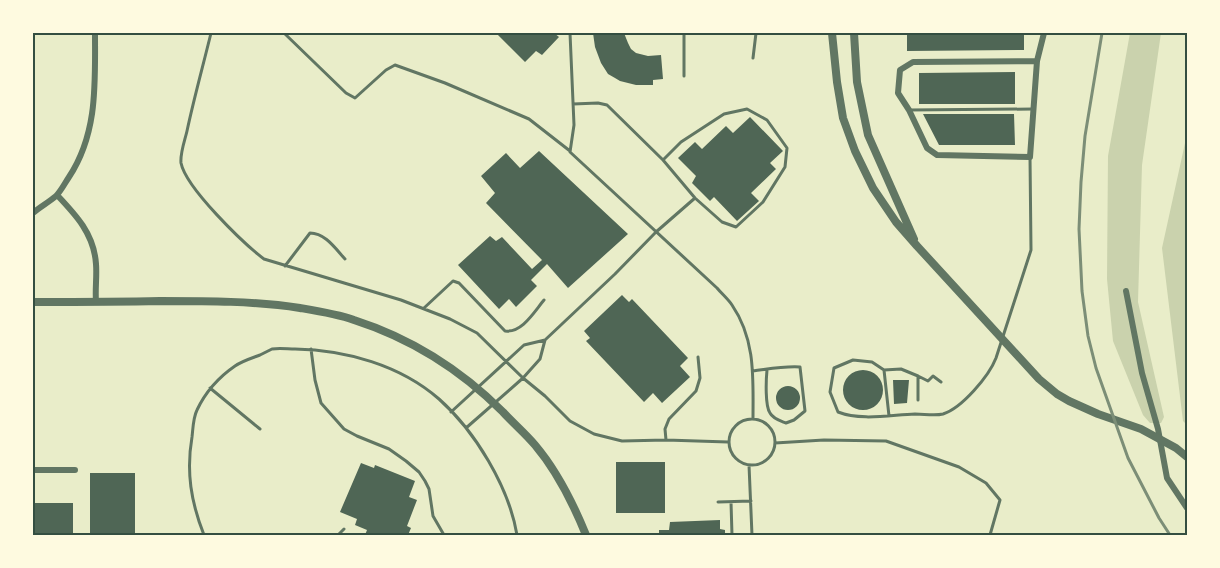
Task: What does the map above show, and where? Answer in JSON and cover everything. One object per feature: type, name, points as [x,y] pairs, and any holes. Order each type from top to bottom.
[{"type":"street","points":[[33,213],[57,195],[84,149],[93,119],[95,33]]},
{"type":"street","points":[[832,33],[843,118],[873,188],[896,222],[1039,379],[1057,394],[1082,408],[1141,429],[1176,448],[1187,457]]},
{"type":"street","points":[[854,33],[857,82],[868,135],[917,246]]},
{"type":"street","points":[[1037,61],[913,62],[900,70],[898,93],[909,110],[927,148],[937,155],[1030,158],[1037,61],[1044,33]]},
{"type":"street","points":[[57,195],[81,221],[89,234],[96,263],[96,302]]},
{"type":"street","points":[[1126,291],[1142,373],[1158,429],[1167,478],[1187,508]]},
{"type":"street","points":[[33,302],[267,303],[353,319],[394,335],[455,370],[494,403],[535,444],[554,471],[586,535]]},
{"type":"street","points":[[33,470],[75,470]]},
{"type":"lane","points":[[211,33],[196,88],[181,161],[187,178],[246,245],[264,259],[401,300],[424,308],[477,333],[570,421],[594,434],[622,441],[728,442]]},
{"type":"lane","points":[[284,33],[346,93],[355,98],[395,64],[529,120],[570,152],[717,288],[732,305],[748,340],[753,361],[753,419]]},
{"type":"lane","points":[[570,33],[574,125],[570,152]]},
{"type":"lane","points":[[684,33],[684,76]]},
{"type":"lane","points":[[753,58],[756,33]]},
{"type":"lane","points":[[573,104],[607,105],[663,160],[695,198],[722,222],[736,227],[764,202],[785,167],[788,148],[767,120],[747,109],[724,114],[681,142],[663,160]]},
{"type":"lane","points":[[909,110],[1033,109]]},
{"type":"lane","points":[[941,382],[933,376],[928,381],[901,369],[884,370],[872,362],[853,360],[834,368],[830,392],[838,412],[849,416],[942,414],[954,408],[979,386],[992,368],[1031,250],[1030,158]]},
{"type":"lane","points":[[451,412],[524,345],[545,340],[695,198]]},
{"type":"lane","points":[[285,266],[310,233],[318,233],[345,259]]},
{"type":"lane","points":[[424,308],[453,280],[459,283],[505,331],[513,332],[521,327],[544,300]]},
{"type":"lane","points":[[465,428],[523,378],[540,359],[545,340]]},
{"type":"lane","points":[[204,535],[196,514],[190,482],[189,454],[196,412],[210,388],[236,365],[274,349],[311,349],[354,356],[405,375],[438,399],[465,428],[498,477],[515,519],[517,535]]},
{"type":"lane","points":[[311,349],[321,403],[344,429],[389,449],[419,472],[429,489],[433,516],[444,535]]},
{"type":"lane","points":[[666,440],[665,429],[669,419],[696,391],[700,378],[698,357]]},
{"type":"lane","points":[[753,371],[774,367],[800,367],[805,411],[794,420],[786,423],[774,418],[768,412],[767,370]]},
{"type":"lane","points":[[884,370],[889,416]]},
{"type":"lane","points":[[918,376],[918,400]]},
{"type":"lane","points":[[210,388],[260,429]]},
{"type":"lane","points":[[753,419],[760,420],[771,429],[775,443],[770,457],[757,465],[749,465],[734,457],[728,442],[730,434],[739,423],[753,419]]},
{"type":"lane","points":[[775,443],[824,440],[886,441],[959,467],[986,483],[1000,500],[990,535]]},
{"type":"lane","points":[[749,465],[752,535]]},
{"type":"lane","points":[[718,502],[751,501]]},
{"type":"lane","points":[[731,502],[732,535]]},
{"type":"lane","points":[[338,535],[344,529]]},
{"type":"green space","points":[[1130,33],[1161,33],[1142,165],[1138,302],[1164,417],[1161,423],[1150,423],[1143,415],[1113,341],[1107,279],[1108,156]]},
{"type":"green space","points":[[1187,134],[1187,425],[1183,421],[1162,248]]},
{"type":"building","points":[[496,33],[554,33],[559,37],[542,55],[536,51],[525,62]]},
{"type":"building","points":[[593,33],[624,33],[631,49],[636,53],[648,56],[661,55],[663,79],[653,80],[653,85],[636,85],[620,81],[608,74],[595,47]]},
{"type":"building","points":[[907,33],[1024,33],[1024,50],[907,51]]},
{"type":"building","points":[[1015,72],[1015,104],[919,104],[919,73]]},
{"type":"building","points":[[923,114],[1014,114],[1015,145],[939,145]]},
{"type":"building","points":[[750,117],[783,151],[770,163],[776,169],[751,193],[759,201],[737,221],[714,197],[710,201],[692,183],[696,176],[678,158],[695,142],[702,149],[726,126],[733,133]]},
{"type":"building","points":[[539,151],[628,234],[568,288],[547,264],[531,280],[537,286],[516,307],[509,299],[499,309],[458,265],[490,236],[496,241],[502,237],[532,269],[542,260],[486,203],[495,193],[481,176],[506,153],[520,168]]},
{"type":"building","points":[[622,295],[629,302],[632,299],[688,358],[680,366],[690,377],[662,403],[653,393],[644,402],[586,341],[590,338],[584,331]]},
{"type":"building","points":[[863,370],[877,376],[883,390],[877,404],[863,410],[849,404],[843,390],[849,376]]},
{"type":"building","points":[[893,380],[909,380],[907,403],[894,404]]},
{"type":"building","points":[[788,386],[797,389],[800,398],[797,407],[788,410],[779,407],[776,398],[779,389]]},
{"type":"building","points":[[616,462],[665,462],[665,513],[616,513]]},
{"type":"building","points":[[361,463],[374,468],[375,465],[415,481],[409,497],[417,500],[407,526],[411,528],[408,535],[365,535],[367,530],[355,525],[357,519],[340,512]]},
{"type":"building","points":[[90,473],[135,473],[135,535],[90,535]]},
{"type":"building","points":[[33,503],[73,503],[73,535],[33,535]]},
{"type":"building","points":[[720,520],[720,529],[725,530],[725,535],[659,535],[659,530],[669,530],[670,522]]},
{"type":"railway","points":[[1102,33],[1085,136],[1081,182],[1079,229],[1082,291],[1088,336],[1096,368],[1128,458],[1170,535]]}]
